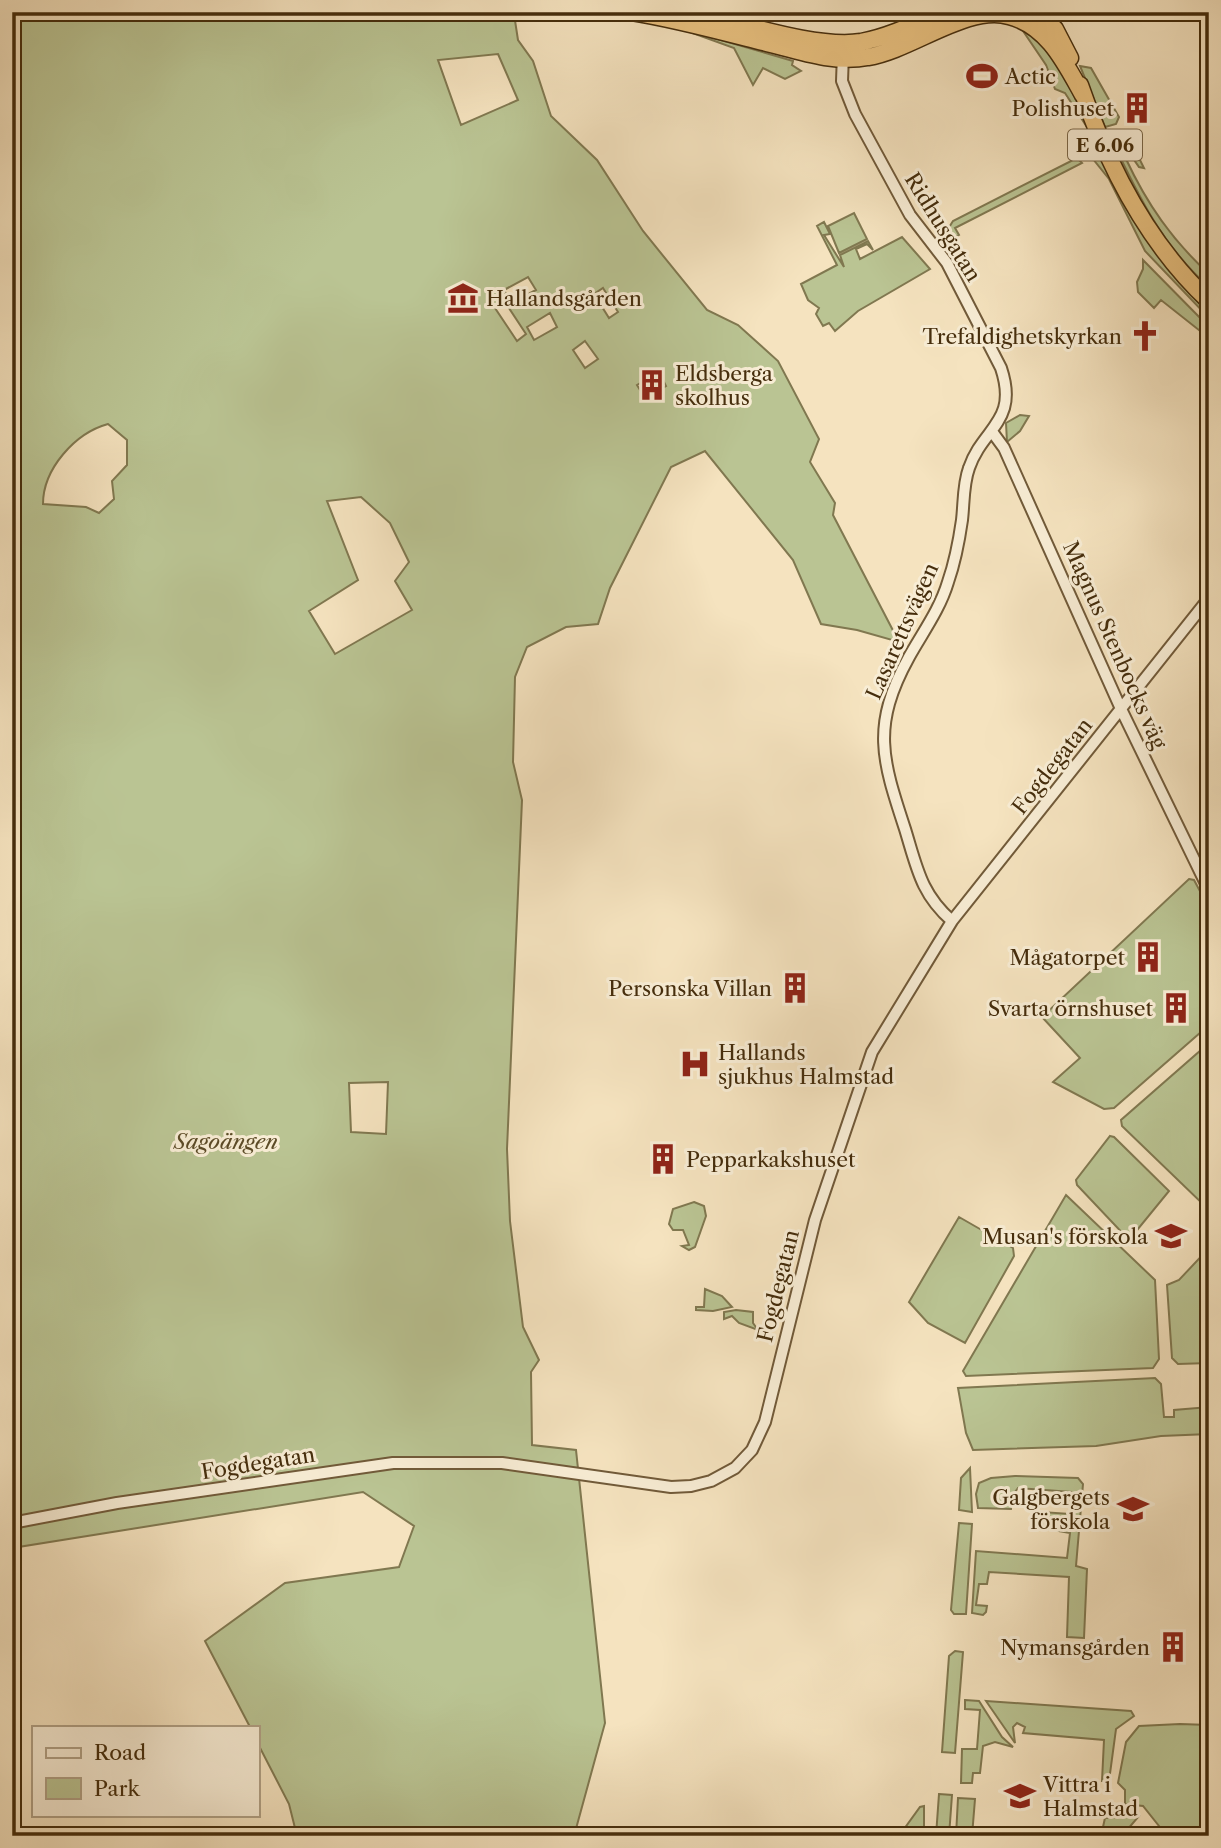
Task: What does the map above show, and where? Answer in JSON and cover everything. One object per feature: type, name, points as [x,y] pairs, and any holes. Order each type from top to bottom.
[{"type":"highway","name":"E 6.06","points":[[632,12],[840,58],[860,59],[885,53],[965,20],[1000,13],[1028,16],[1049,40],[1083,95],[1129,195],[1149,230],[1209,301]]},
{"type":"highway","points":[[691,12],[827,42],[856,42],[882,37],[942,12]]},
{"type":"street","name":"Ridhusgatan","points":[[827,42],[840,58],[842,81],[855,114],[910,215],[947,265],[1001,368],[1006,392],[1001,418],[993,433]]},
{"type":"street","points":[[840,58],[856,42]]},
{"type":"street","name":"Magnus Stenbocks väg","points":[[993,433],[1004,448],[1121,709],[1209,890]]},
{"type":"street","name":"Lasarettsvägen","points":[[952,921],[925,892],[887,777],[883,734],[898,679],[947,586],[956,555],[968,468],[976,453],[993,433]]},
{"type":"street","name":"Fogdegatan","points":[[12,1522],[117,1503],[393,1463],[502,1463],[671,1487],[711,1481],[735,1468],[752,1450],[765,1422],[814,1220],[872,1052],[952,921],[1209,598]]},
{"type":"green space","name":"Sagoängen","points":[[12,12],[514,14],[518,40],[533,61],[551,116],[597,160],[643,231],[707,310],[738,325],[778,361],[819,439],[810,462],[835,503],[833,515],[899,642],[857,630],[821,624],[793,560],[705,451],[671,467],[610,588],[598,624],[566,627],[527,647],[515,677],[513,762],[522,800],[507,1149],[510,1221],[523,1327],[539,1360],[531,1372],[532,1445],[576,1450],[605,1723],[574,1836],[297,1836],[289,1804],[259,1746],[259,1726],[249,1726],[205,1641],[285,1583],[399,1567],[414,1526],[363,1492],[12,1548]],"holes":[[[498,54],[518,100],[461,125],[438,60]],[[528,277],[536,290],[511,303],[504,290]],[[603,288],[618,312],[609,318],[594,294]],[[505,302],[526,334],[517,341],[495,308]],[[550,313],[557,327],[534,340],[527,327]],[[585,341],[598,359],[585,368],[573,350]],[[659,372],[666,386],[645,398],[637,385]],[[108,424],[127,440],[127,465],[112,481],[114,499],[99,513],[86,507],[43,504],[49,478],[63,454],[84,435]],[[361,497],[390,523],[409,562],[395,581],[412,610],[335,654],[309,611],[358,580],[327,501]],[[388,1082],[386,1134],[351,1132],[349,1083]]]},
{"type":"green space","points":[[676,27],[793,61],[792,65],[801,71],[785,79],[763,68],[753,85],[734,48]]},
{"type":"green space","points":[[1021,28],[1046,49],[1055,62],[1072,90],[1092,135],[1065,93],[1055,89],[1046,65]]},
{"type":"green space","points":[[1080,66],[1091,68],[1119,117],[1116,124],[1105,127]]},
{"type":"green space","points":[[1123,131],[1144,168],[1139,167],[1132,157],[1126,159],[1143,191],[1172,235],[1209,274],[1209,287],[1192,271],[1164,236],[1141,199],[1111,138],[1115,140],[1110,136]]},
{"type":"green space","points":[[1096,144],[1145,233],[1209,314],[1209,318],[1145,251],[1109,179],[1093,159]]},
{"type":"green space","points":[[1077,158],[1082,163],[955,228],[959,235],[952,239],[948,229],[953,221]]},
{"type":"green space","points":[[854,213],[867,239],[839,253],[828,226]]},
{"type":"green space","points":[[824,222],[830,234],[824,235],[844,267],[840,255],[868,241],[873,250],[867,244],[856,249],[860,259],[902,237],[930,269],[858,311],[835,331],[829,323],[823,326],[816,314],[819,308],[808,300],[801,284],[837,265],[817,226]]},
{"type":"green space","points":[[1143,260],[1209,327],[1209,338],[1161,300],[1154,308],[1138,292],[1137,282],[1143,269]]},
{"type":"green space","points":[[1020,415],[1029,416],[1020,431],[1007,442],[1006,423]]},
{"type":"green space","points":[[1189,879],[1194,880],[1209,908],[1209,1025],[1114,1108],[1104,1109],[1053,1082],[1080,1058],[1042,1017]]},
{"type":"green space","points":[[1209,1043],[1209,1210],[1122,1126],[1121,1120]]},
{"type":"green space","points":[[1110,1136],[1169,1191],[1129,1240],[1077,1185],[1076,1180]]},
{"type":"green space","points":[[1066,1195],[1155,1280],[1159,1359],[1153,1368],[966,1376],[963,1371]]},
{"type":"green space","points":[[694,1202],[704,1206],[706,1216],[695,1247],[689,1250],[682,1246],[689,1245],[683,1230],[673,1230],[669,1224],[673,1209]]},
{"type":"green space","points":[[959,1217],[1013,1248],[1014,1256],[965,1343],[928,1323],[909,1302]]},
{"type":"green space","points":[[1209,1248],[1209,1363],[1178,1364],[1172,1358],[1167,1285],[1179,1280]]},
{"type":"green space","points":[[705,1289],[722,1296],[732,1307],[713,1311],[696,1310],[696,1307],[704,1307]]},
{"type":"green space","points":[[724,1312],[753,1312],[753,1323],[758,1330],[739,1323],[732,1316],[724,1319]]},
{"type":"green space","points":[[1155,1378],[1161,1384],[1164,1417],[1174,1417],[1174,1410],[1209,1407],[1209,1415],[1203,1416],[1209,1416],[1209,1434],[1161,1436],[1096,1446],[973,1450],[966,1433],[958,1388]]},
{"type":"green space","points":[[970,1468],[972,1512],[959,1510],[961,1478]]},
{"type":"green space","points":[[991,1478],[1078,1478],[1083,1484],[1076,1566],[1087,1569],[1084,1638],[1067,1637],[1069,1577],[989,1572],[987,1584],[979,1584],[976,1605],[987,1606],[986,1612],[983,1615],[972,1613],[976,1551],[1067,1558],[1070,1533],[1041,1528],[1042,1512],[1070,1514],[1071,1492],[1018,1488],[1012,1496],[1011,1509],[978,1508],[976,1494],[979,1483]]},
{"type":"green space","points":[[959,1523],[972,1524],[966,1614],[954,1614],[951,1610]]},
{"type":"green space","points":[[955,1651],[963,1652],[955,1753],[942,1752],[949,1656]]},
{"type":"green space","points":[[965,1700],[979,1701],[1002,1737],[1013,1747],[995,1742],[983,1746],[980,1773],[973,1773],[972,1783],[961,1783],[962,1749],[977,1749],[980,1710],[965,1709]]},
{"type":"green space","points":[[986,1701],[1131,1711],[1134,1716],[1116,1729],[1109,1781],[1102,1781],[1104,1740],[1023,1733],[1025,1727],[1017,1723],[1013,1727],[1015,1743]]},
{"type":"green space","points":[[1209,1725],[1209,1827],[1203,1836],[1167,1836],[1143,1806],[1125,1804],[1125,1790],[1118,1783],[1126,1742],[1139,1726]]},
{"type":"green space","points":[[939,1794],[952,1795],[949,1836],[936,1836]]},
{"type":"green space","points":[[958,1798],[975,1799],[972,1836],[956,1836]]},
{"type":"green space","points":[[924,1806],[924,1836],[899,1836],[920,1807]]},
{"type":"green space","points":[[1121,1812],[1133,1812],[1139,1816],[1122,1836],[1101,1836],[1105,1818],[1119,1817]]},
{"type":"place","name":"Actic","points":[[982,76]]},
{"type":"place","name":"Polishuset","points":[[1137,108]]},
{"type":"place","name":"Hallandsgården","points":[[463,298]]},
{"type":"place","name":"Trefaldighetskyrkan","points":[[1145,336]]},
{"type":"place","name":"Eldsberga skolhus","points":[[652,385]]},
{"type":"place","name":"Mågatorpet","points":[[1148,957]]},
{"type":"place","name":"Personska Villan","points":[[795,988]]},
{"type":"place","name":"Svarta örnshuset","points":[[1176,1008]]},
{"type":"place","name":"Hallands sjukhus Halmstad","points":[[695,1064]]},
{"type":"place","name":"Pepparkakshuset","points":[[663,1159]]},
{"type":"place","name":"Musan's förskola","points":[[1171,1236]]},
{"type":"place","name":"Galgbergets förskola","points":[[1133,1509]]},
{"type":"place","name":"Nymansgården","points":[[1173,1647]]},
{"type":"place","name":"Vittra i Halmstad","points":[[1020,1796]]}]
